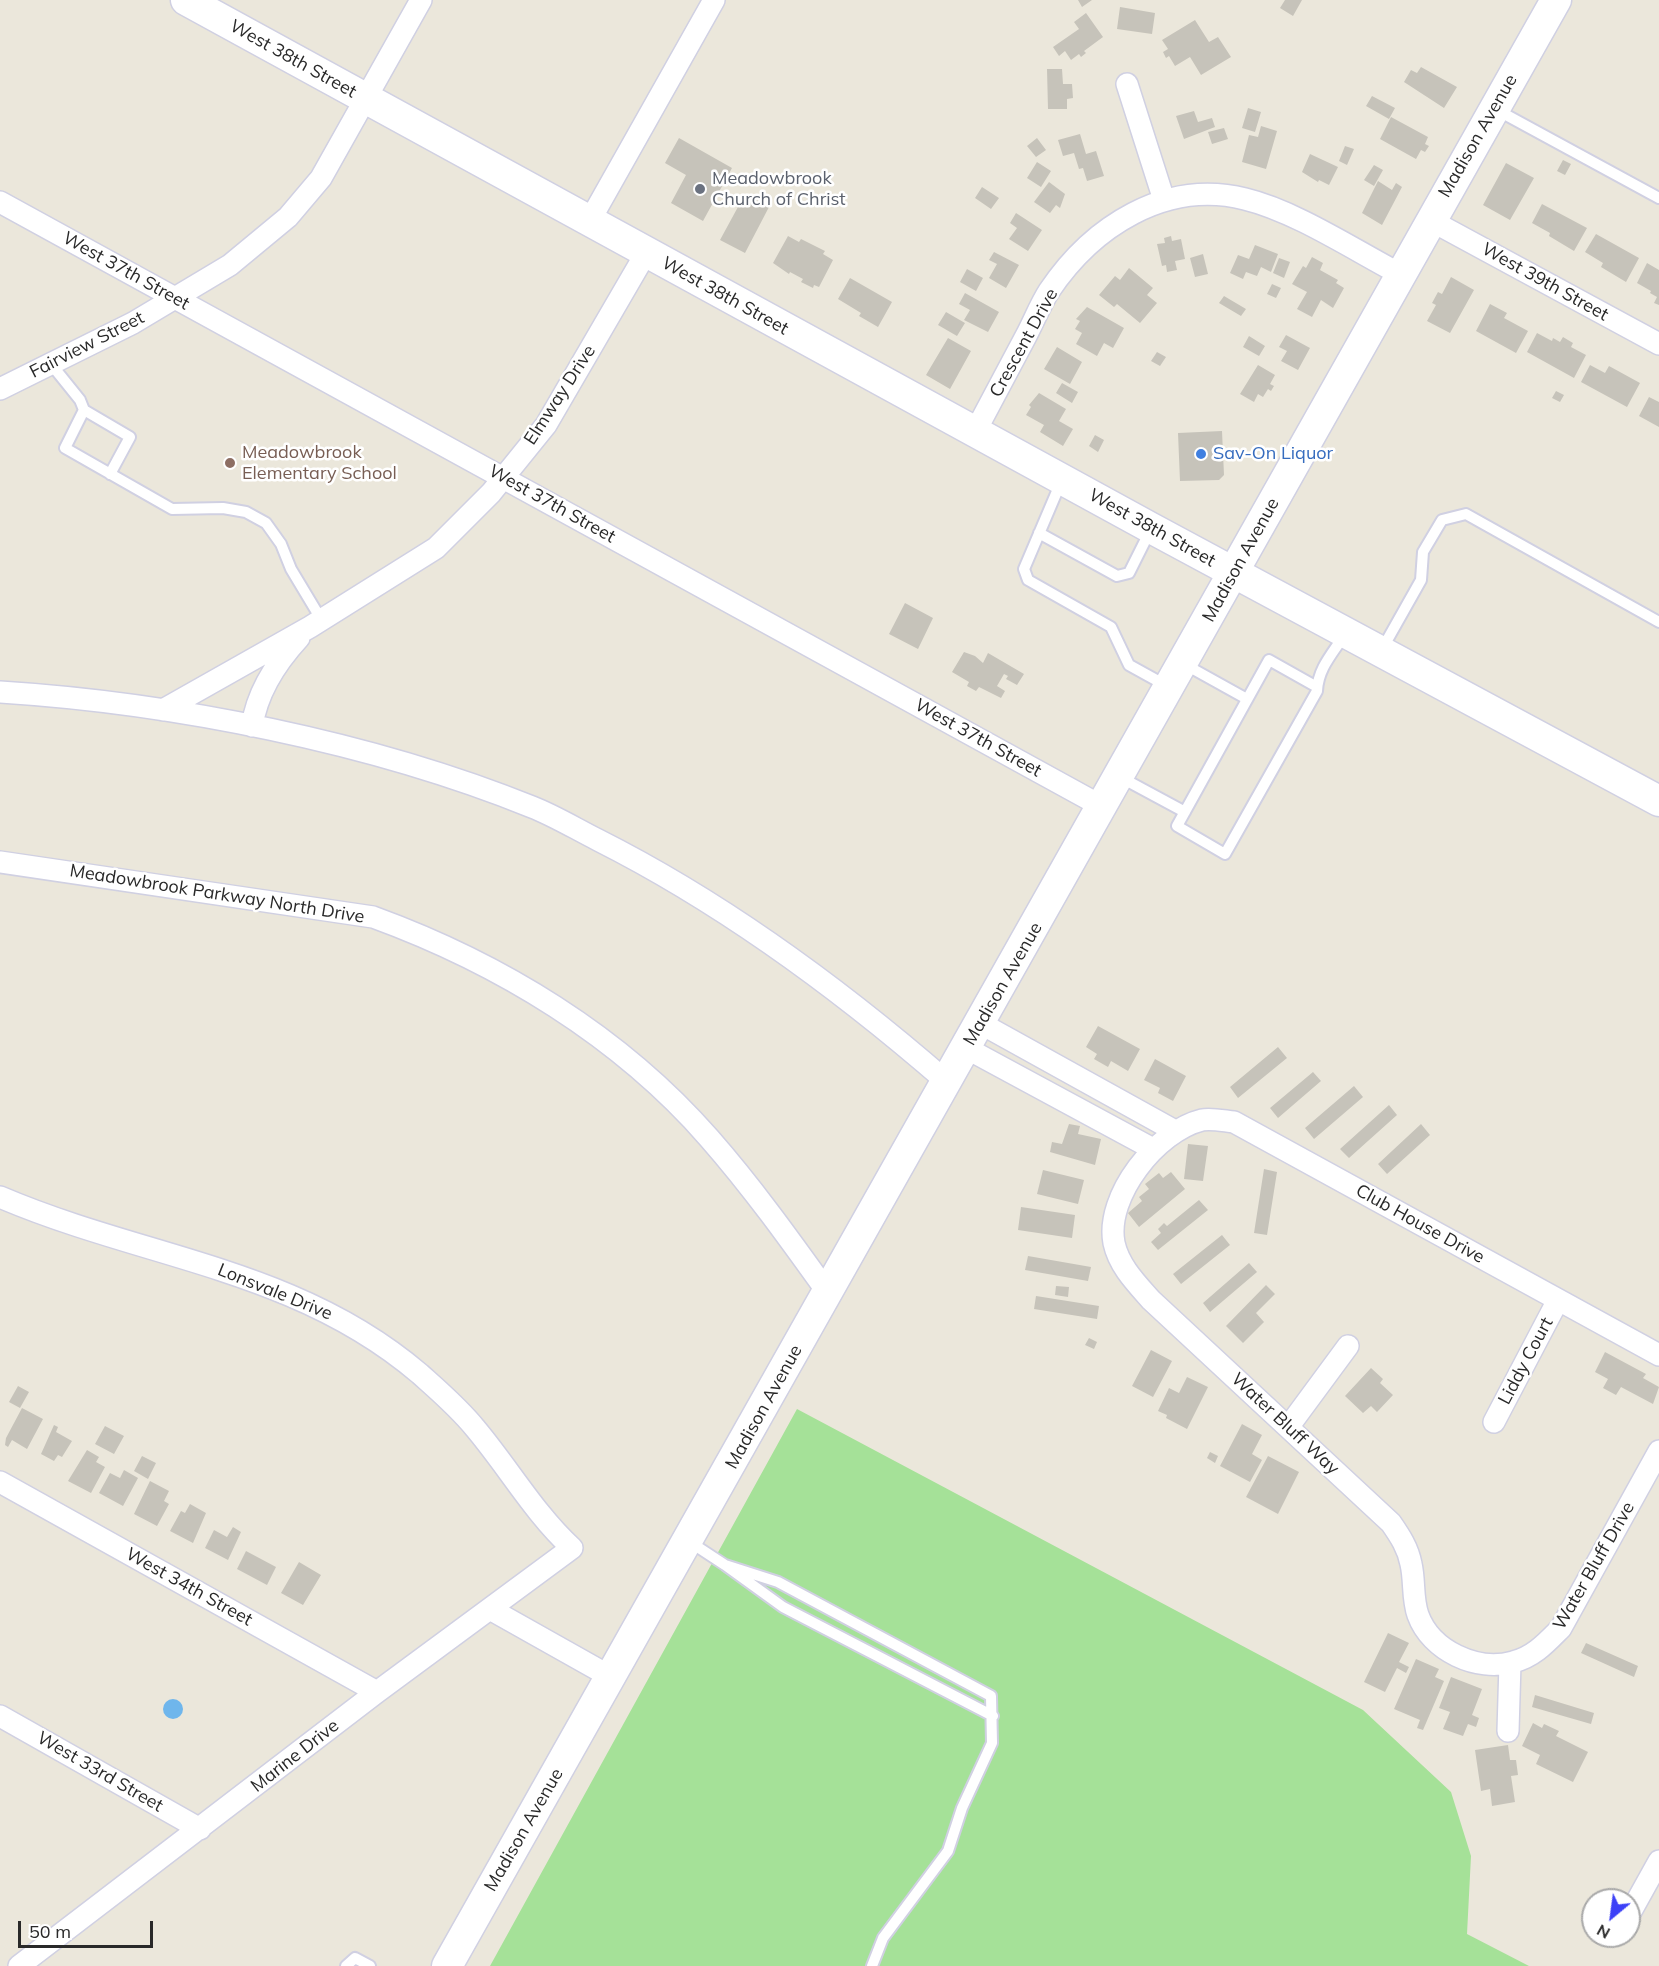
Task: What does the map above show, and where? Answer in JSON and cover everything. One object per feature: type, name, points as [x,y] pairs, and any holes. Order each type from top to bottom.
[{"type":"street","name":"Fairview Street","points":[[0,389],[133,323],[230,266],[288,216],[321,178],[421,0]]},
{"type":"street","points":[[589,222],[714,0]]},
{"type":"street","name":"Madison Avenue","points":[[447,1966],[1177,676],[1430,220],[1556,0]]},
{"type":"street","name":"West 38th Street","points":[[204,5],[366,100],[1151,528],[1380,652],[1657,794]]},
{"type":"street","points":[[1127,84],[1164,200]]},
{"type":"street","name":"Crescent Drive","points":[[975,432],[1056,283],[1092,240],[1134,211],[1164,200],[1196,195],[1244,198],[1275,208],[1400,274]]},
{"type":"street","name":"West 37th Street","points":[[0,202],[1103,807]]},
{"type":"street","name":"West 39th Street","points":[[1430,220],[1659,345]]},
{"type":"street","name":"Elmway Drive","points":[[163,710],[315,623],[436,548],[503,477],[546,425],[646,253]]},
{"type":"street","name":"Elmway Drive","points":[[252,726],[255,709],[267,682],[286,653],[315,623]]},
{"type":"street","points":[[0,692],[163,710],[252,726],[427,769],[534,808],[635,859],[731,915],[899,1041],[947,1082]]},
{"type":"street","name":"Meadowbrook Parkway North Drive","points":[[0,862],[373,917],[423,936],[481,964],[551,1004],[608,1044],[650,1079],[707,1136],[753,1189],[828,1293]]},
{"type":"street","points":[[973,1036],[1175,1131]]},
{"type":"street","points":[[973,1036],[1153,1149]]},
{"type":"street","name":"Club House Drive","points":[[1153,1149],[1175,1131],[1203,1120],[1234,1122],[1659,1355]]},
{"type":"street","name":"Water Bluff Way","points":[[1153,1149],[1132,1178],[1118,1204],[1113,1221],[1114,1243],[1121,1263],[1151,1300],[1391,1523],[1404,1542],[1412,1565],[1412,1589],[1419,1616],[1434,1640],[1457,1657],[1466,1660],[1484,1665],[1510,1663]]},
{"type":"street","name":"Lonsvale Drive","points":[[0,1197],[52,1219],[228,1270],[311,1303],[351,1324],[395,1354],[452,1404],[474,1427],[555,1532],[572,1548]]},
{"type":"street","name":"Liddy Court","points":[[1494,1422],[1558,1300]]},
{"type":"street","points":[[1289,1426],[1348,1346]]},
{"type":"street","name":"Water Bluff Drive","points":[[1510,1663],[1541,1649],[1562,1628],[1659,1451]]},
{"type":"street","name":"West 34th Street","points":[[0,1482],[377,1692]]},
{"type":"street","name":"Marine Drive","points":[[19,1966],[377,1692],[572,1548]]},
{"type":"street","points":[[490,1608],[611,1677]]},
{"type":"street","points":[[1508,1731],[1510,1663]]},
{"type":"street","name":"West 33rd Street","points":[[0,1716],[200,1829]]},
{"type":"street","points":[[1641,1893],[1659,1861]]},
{"type":"lane","points":[[1494,108],[1659,198]]},
{"type":"lane","points":[[51,364],[80,400],[84,410],[130,437],[110,474]]},
{"type":"lane","points":[[84,410],[64,448],[172,509],[223,508],[246,512],[266,523],[281,544],[315,623]]},
{"type":"lane","points":[[1062,479],[1024,569],[1028,580],[1111,627],[1129,665],[1177,676],[1247,699]]},
{"type":"lane","points":[[1380,652],[1421,580],[1423,552],[1442,520],[1466,514],[1659,622]]},
{"type":"lane","points":[[1039,533],[1117,576],[1129,573],[1151,528]]},
{"type":"lane","points":[[1317,687],[1269,660],[1177,826],[1225,854],[1317,687],[1318,675],[1346,633]]},
{"type":"lane","points":[[1120,777],[1185,812]]},
{"type":"lane","points":[[689,1541],[725,1564],[783,1607],[993,1716]]},
{"type":"lane","points":[[725,1564],[778,1582],[973,1684],[991,1696],[992,1743],[962,1808],[948,1851],[883,1938],[872,1966]]},
{"type":"lane","points":[[346,1966],[355,1958],[370,1966]]},
{"type":"green space","points":[[797,1409],[1363,1710],[1451,1792],[1471,1856],[1467,1934],[1529,1966],[490,1966]]},
{"type":"water","points":[[173,1699],[180,1702],[183,1709],[180,1716],[173,1719],[166,1716],[163,1709],[166,1702]]},
{"type":"building","points":[[1078,0],[1092,0],[1082,7]]},
{"type":"building","points":[[1285,0],[1302,0],[1293,16],[1280,8]]},
{"type":"building","points":[[1120,7],[1155,13],[1152,34],[1117,29]]},
{"type":"building","points":[[1086,13],[1103,37],[1084,51],[1086,53],[1081,57],[1079,54],[1071,60],[1065,51],[1059,56],[1053,47],[1079,29],[1074,22]]},
{"type":"building","points":[[1195,20],[1209,42],[1218,37],[1231,57],[1201,75],[1190,57],[1175,66],[1169,56],[1166,58],[1163,52],[1168,49],[1162,40]]},
{"type":"building","points":[[1421,67],[1457,87],[1444,108],[1404,82],[1411,70],[1417,73]]},
{"type":"building","points":[[1047,69],[1062,69],[1063,84],[1072,84],[1073,98],[1067,99],[1067,109],[1048,109]]},
{"type":"building","points":[[1372,96],[1395,108],[1389,119],[1366,106]]},
{"type":"building","points":[[1248,108],[1261,112],[1255,132],[1242,128]]},
{"type":"building","points":[[1194,111],[1198,122],[1212,118],[1215,127],[1184,139],[1176,116]]},
{"type":"building","points":[[1391,117],[1428,137],[1425,144],[1429,146],[1425,152],[1421,150],[1416,159],[1380,139]]},
{"type":"building","points":[[1261,126],[1277,131],[1266,169],[1242,162],[1249,135],[1258,137]]},
{"type":"building","points":[[1224,128],[1228,139],[1212,144],[1208,132]]},
{"type":"building","points":[[1080,134],[1086,154],[1096,151],[1104,176],[1087,181],[1083,168],[1079,169],[1074,153],[1063,156],[1058,140]]},
{"type":"building","name":"Meadowbrook Church of Christ","points":[[679,138],[732,168],[703,221],[671,203],[686,175],[665,163]]},
{"type":"building","points":[[1037,138],[1046,150],[1036,157],[1027,146]]},
{"type":"building","points":[[1345,146],[1354,149],[1347,165],[1339,161]]},
{"type":"building","points":[[1310,154],[1338,167],[1329,185],[1319,180],[1318,182],[1302,172]]},
{"type":"building","points":[[1563,160],[1571,164],[1565,175],[1557,171]]},
{"type":"building","points":[[1037,162],[1051,171],[1041,187],[1027,178]]},
{"type":"building","points":[[1506,163],[1534,178],[1510,220],[1483,205]]},
{"type":"building","points":[[1374,165],[1383,170],[1374,186],[1364,180]]},
{"type":"building","points":[[1378,181],[1392,190],[1396,183],[1402,187],[1382,225],[1362,213]]},
{"type":"building","points":[[1049,182],[1065,194],[1060,208],[1056,205],[1050,213],[1034,202]]},
{"type":"building","points":[[982,187],[999,198],[991,209],[975,198]]},
{"type":"building","points":[[745,194],[769,207],[745,253],[720,240]]},
{"type":"building","points":[[1542,204],[1587,228],[1574,251],[1532,223]]},
{"type":"building","points":[[1016,213],[1042,230],[1028,251],[1009,239],[1017,228],[1010,223]]},
{"type":"building","points":[[1596,234],[1639,258],[1626,282],[1601,267],[1603,263],[1585,252]]},
{"type":"building","points":[[788,236],[799,242],[801,239],[825,251],[823,254],[833,260],[819,287],[814,285],[813,288],[801,282],[803,279],[790,272],[789,274],[773,263]]},
{"type":"building","points":[[1171,236],[1172,241],[1181,239],[1185,259],[1175,261],[1177,270],[1167,272],[1166,265],[1162,266],[1157,244],[1165,243],[1164,238]]},
{"type":"building","points":[[1255,245],[1278,254],[1271,272],[1261,267],[1257,276],[1246,272],[1243,279],[1230,273],[1238,255],[1249,259]]},
{"type":"building","points":[[994,252],[1019,265],[1006,288],[989,278],[997,264],[989,260]]},
{"type":"building","points":[[1203,254],[1208,274],[1195,277],[1190,258]]},
{"type":"building","points":[[1312,257],[1323,263],[1320,270],[1338,280],[1336,283],[1344,288],[1333,308],[1321,300],[1312,317],[1297,309],[1307,292],[1292,284],[1303,266],[1306,268]]},
{"type":"building","points":[[1279,258],[1290,262],[1284,278],[1273,273]]},
{"type":"building","points":[[1647,263],[1659,270],[1659,305],[1654,303],[1657,297],[1650,293],[1651,291],[1637,283]]},
{"type":"building","points":[[1129,268],[1153,288],[1147,295],[1157,303],[1140,323],[1117,304],[1114,307],[1099,295],[1115,276],[1120,280]]},
{"type":"building","points":[[967,269],[983,278],[976,291],[960,282]]},
{"type":"building","points":[[1451,277],[1474,290],[1450,333],[1427,321],[1436,305],[1432,303],[1438,292],[1442,294]]},
{"type":"building","points":[[850,278],[892,302],[878,327],[859,316],[861,313],[838,299]]},
{"type":"building","points":[[1272,284],[1281,288],[1276,298],[1267,294]]},
{"type":"building","points":[[965,293],[999,312],[988,332],[964,320],[970,310],[959,304]]},
{"type":"building","points":[[1224,296],[1246,309],[1241,316],[1219,303]]},
{"type":"building","points":[[1490,304],[1507,313],[1504,318],[1528,331],[1516,353],[1476,331]]},
{"type":"building","points":[[1087,307],[1124,328],[1113,348],[1104,343],[1097,356],[1076,344],[1082,333],[1075,329],[1080,321],[1076,319]]},
{"type":"building","points":[[946,312],[965,323],[957,336],[938,325]]},
{"type":"building","points":[[1537,333],[1552,341],[1553,338],[1560,342],[1563,337],[1573,343],[1571,347],[1586,355],[1574,378],[1527,352]]},
{"type":"building","points":[[1286,335],[1310,348],[1298,370],[1281,361],[1287,351],[1279,347]]},
{"type":"building","points":[[1249,336],[1265,346],[1259,356],[1243,347]]},
{"type":"building","points":[[948,338],[971,351],[950,389],[926,375]]},
{"type":"building","points":[[1057,347],[1082,362],[1070,384],[1044,369]]},
{"type":"building","points":[[1157,352],[1166,357],[1160,366],[1151,361]]},
{"type":"building","points":[[1258,365],[1275,375],[1270,384],[1274,386],[1271,391],[1268,389],[1263,397],[1258,394],[1254,402],[1240,394]]},
{"type":"building","points":[[1590,365],[1605,373],[1609,366],[1640,383],[1627,407],[1581,382]]},
{"type":"building","points":[[1062,383],[1078,392],[1072,403],[1056,393]]},
{"type":"building","points":[[1556,391],[1564,395],[1560,402],[1552,398]]},
{"type":"building","points":[[1039,393],[1066,409],[1059,421],[1073,429],[1063,446],[1040,432],[1044,425],[1026,415],[1031,407],[1029,405]]},
{"type":"building","points":[[1649,397],[1659,402],[1659,427],[1639,416]]},
{"type":"building","name":"Sav-On Liquor","points":[[1222,431],[1224,475],[1219,480],[1180,481],[1178,433]]},
{"type":"building","points":[[1095,435],[1104,440],[1098,452],[1089,446]]},
{"type":"building","points":[[905,603],[933,618],[918,649],[889,634]]},
{"type":"building","points":[[964,652],[975,656],[983,663],[988,653],[1024,674],[1017,685],[1006,679],[1008,676],[1004,674],[997,686],[1005,691],[1001,698],[979,687],[976,691],[967,686],[969,682],[952,672]]},
{"type":"building","points":[[1098,1026],[1140,1049],[1128,1071],[1111,1061],[1108,1067],[1094,1059],[1097,1054],[1086,1047]]},
{"type":"building","points":[[1278,1047],[1287,1058],[1238,1098],[1230,1087]]},
{"type":"building","points":[[1155,1059],[1186,1076],[1173,1101],[1158,1093],[1160,1088],[1144,1080]]},
{"type":"building","points":[[1313,1072],[1321,1081],[1278,1118],[1270,1108]]},
{"type":"building","points":[[1354,1086],[1363,1097],[1314,1139],[1305,1128]]},
{"type":"building","points":[[1389,1105],[1397,1115],[1349,1158],[1340,1149]]},
{"type":"building","points":[[1069,1124],[1080,1126],[1078,1134],[1101,1139],[1095,1165],[1050,1152],[1052,1142],[1062,1144]]},
{"type":"building","points":[[1421,1124],[1430,1135],[1387,1174],[1378,1164]]},
{"type":"building","points":[[1188,1144],[1208,1146],[1203,1181],[1184,1179]]},
{"type":"building","points":[[1264,1169],[1277,1172],[1267,1235],[1254,1233]]},
{"type":"building","points":[[1043,1170],[1084,1180],[1078,1204],[1037,1194]]},
{"type":"building","points":[[1171,1172],[1185,1189],[1139,1227],[1128,1213],[1142,1201],[1139,1197],[1149,1189],[1145,1184],[1159,1173],[1163,1178]]},
{"type":"building","points":[[1199,1200],[1208,1210],[1158,1250],[1151,1242],[1161,1233],[1158,1229],[1164,1223],[1167,1226]]},
{"type":"building","points":[[1021,1207],[1075,1215],[1072,1238],[1018,1230]]},
{"type":"building","points":[[1222,1235],[1230,1245],[1181,1284],[1173,1274]]},
{"type":"building","points":[[1028,1256],[1091,1267],[1088,1281],[1025,1270]]},
{"type":"building","points":[[1249,1263],[1257,1272],[1210,1312],[1203,1303]]},
{"type":"building","points":[[1266,1285],[1275,1294],[1256,1313],[1264,1322],[1243,1343],[1226,1326]]},
{"type":"building","points":[[1056,1286],[1069,1287],[1068,1297],[1055,1295]]},
{"type":"building","points":[[1036,1296],[1099,1306],[1097,1319],[1034,1309]]},
{"type":"building","points":[[1089,1338],[1097,1342],[1094,1349],[1085,1345]]},
{"type":"building","points":[[1151,1350],[1172,1361],[1153,1397],[1132,1386]]},
{"type":"building","points":[[1605,1352],[1646,1374],[1643,1378],[1659,1387],[1653,1404],[1621,1387],[1616,1395],[1603,1388],[1608,1379],[1595,1372]]},
{"type":"building","points":[[1371,1368],[1383,1379],[1380,1383],[1393,1395],[1377,1412],[1371,1406],[1363,1413],[1345,1396]]},
{"type":"building","points":[[1187,1377],[1208,1387],[1187,1429],[1158,1411],[1169,1388],[1179,1393]]},
{"type":"building","points":[[18,1386],[29,1392],[20,1408],[9,1402]]},
{"type":"building","points":[[22,1408],[43,1419],[27,1449],[12,1440],[8,1447],[5,1445],[6,1438]]},
{"type":"building","points":[[1242,1424],[1262,1435],[1252,1454],[1262,1460],[1250,1482],[1220,1466]]},
{"type":"building","points":[[54,1425],[58,1427],[56,1432],[72,1441],[62,1457],[58,1455],[54,1461],[41,1454]]},
{"type":"building","points":[[105,1426],[124,1436],[114,1454],[95,1444]]},
{"type":"building","points":[[87,1450],[99,1457],[96,1462],[105,1467],[91,1493],[68,1481]]},
{"type":"building","points":[[1210,1452],[1218,1456],[1215,1463],[1207,1458]]},
{"type":"building","points":[[142,1456],[156,1463],[148,1479],[134,1471]]},
{"type":"building","points":[[1268,1456],[1299,1472],[1278,1514],[1246,1497]]},
{"type":"building","points":[[124,1470],[138,1478],[123,1506],[99,1493],[110,1473],[120,1478]]},
{"type":"building","points":[[150,1481],[169,1491],[164,1501],[169,1504],[157,1526],[134,1514]]},
{"type":"building","points":[[190,1504],[206,1513],[193,1543],[170,1531],[181,1511],[185,1513]]},
{"type":"building","points":[[233,1527],[241,1532],[228,1560],[205,1548],[214,1530],[227,1537]]},
{"type":"building","points":[[246,1551],[276,1567],[267,1585],[237,1569]]},
{"type":"building","points":[[299,1562],[321,1575],[303,1605],[281,1593]]},
{"type":"building","points":[[1388,1633],[1409,1643],[1399,1662],[1409,1667],[1406,1673],[1397,1668],[1385,1692],[1364,1682]]},
{"type":"building","points":[[1586,1643],[1638,1666],[1634,1677],[1581,1653]]},
{"type":"building","points":[[1416,1659],[1439,1669],[1435,1677],[1444,1681],[1423,1730],[1417,1728],[1420,1720],[1394,1709]]},
{"type":"building","points":[[1451,1677],[1482,1689],[1472,1715],[1479,1718],[1476,1727],[1468,1724],[1463,1736],[1443,1729],[1450,1712],[1439,1708]]},
{"type":"building","points":[[1535,1695],[1594,1713],[1591,1724],[1532,1707]]},
{"type":"building","points":[[1533,1723],[1542,1728],[1544,1724],[1559,1731],[1556,1736],[1588,1752],[1573,1782],[1536,1764],[1540,1755],[1522,1746]]},
{"type":"building","points":[[1508,1745],[1510,1760],[1516,1760],[1518,1775],[1511,1776],[1515,1802],[1492,1806],[1490,1789],[1481,1791],[1475,1750]]},
{"type":"place","name":"Meadowbrook Church of Christ","points":[[700,189]]},
{"type":"place","name":"Sav-On Liquor","points":[[1201,454]]},
{"type":"place","name":"Meadowbrook Elementary School","points":[[230,463]]}]
